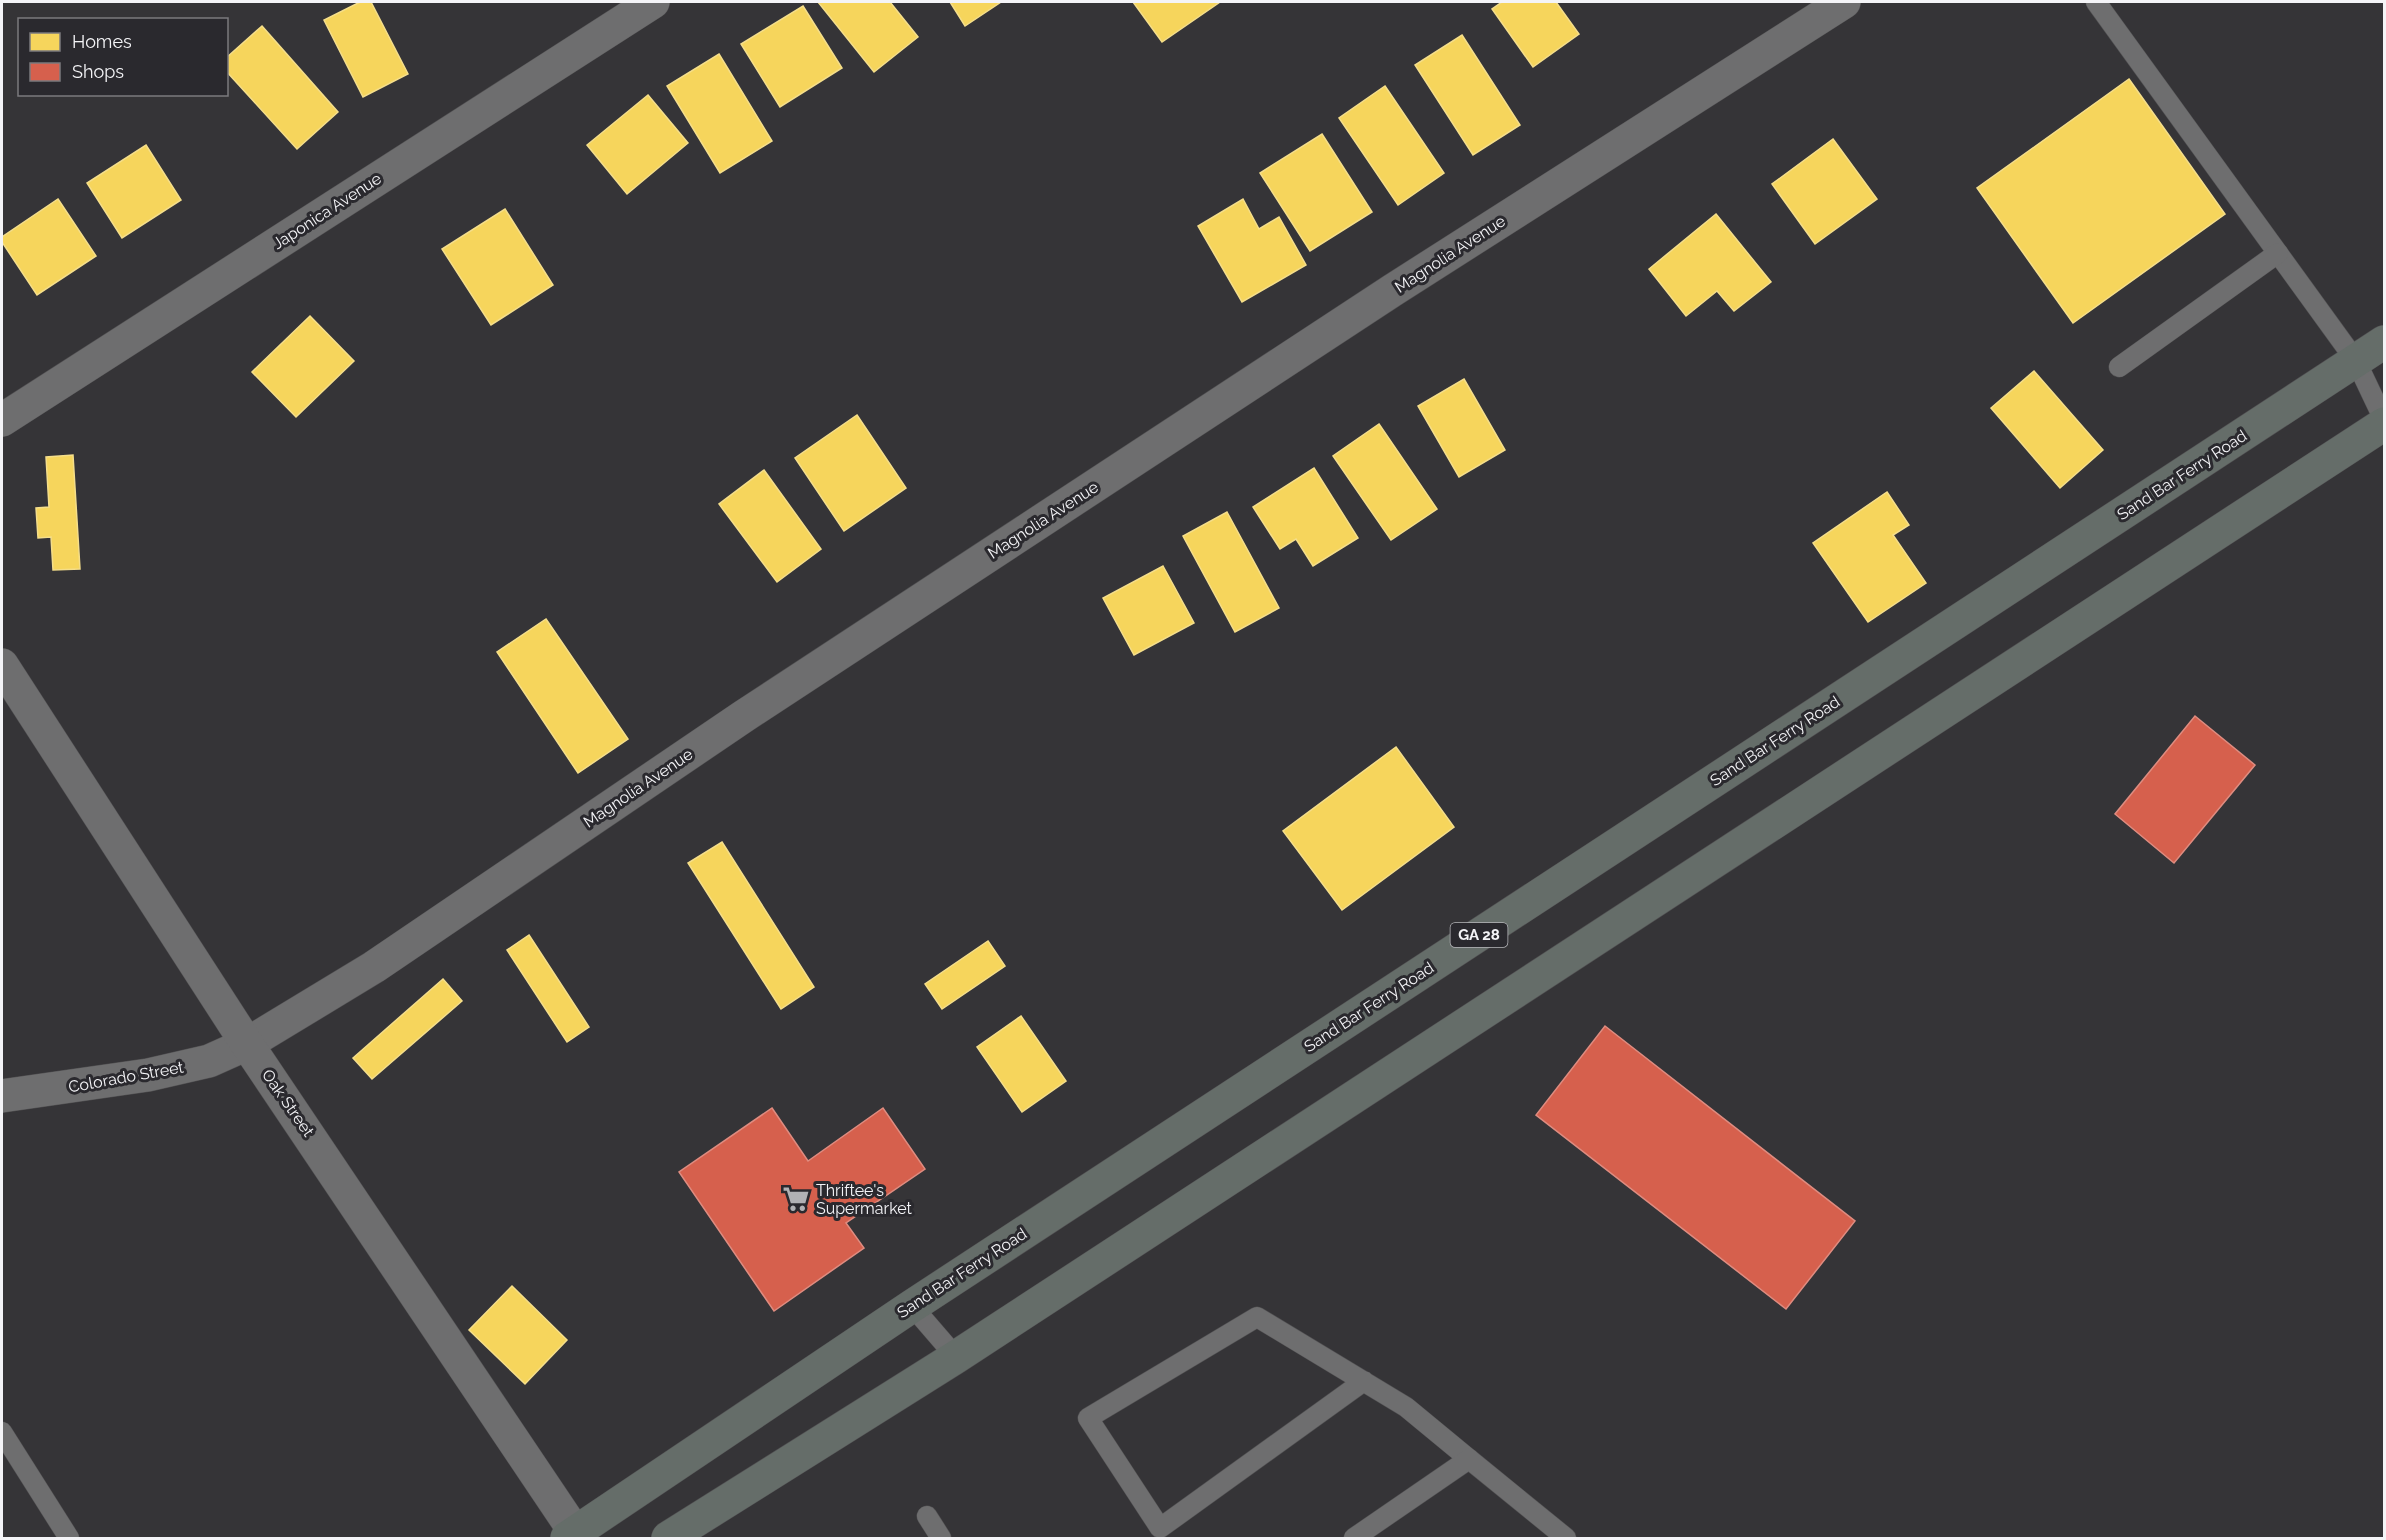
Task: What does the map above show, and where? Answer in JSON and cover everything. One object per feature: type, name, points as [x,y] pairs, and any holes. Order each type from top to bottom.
[{"type":"main road","name":"Sand Bar Ferry Road","points":[[574,1536],[912,1306],[2385,342]]},
{"type":"main road","points":[[668,1539],[956,1357],[2385,422]]},
{"type":"street","name":"Japonica Avenue","points":[[2,420],[653,2]]},
{"type":"street","name":"Magnolia Avenue","points":[[247,1044],[374,967],[754,709],[1393,290],[1844,2]]},
{"type":"street","name":"Oak Street","points":[[2,665],[247,1044],[574,1536]]},
{"type":"street","name":"Colorado Street","points":[[2,1096],[148,1075],[209,1061],[247,1044]]},
{"type":"lane","points":[[2096,2],[2356,361],[2385,422]]},
{"type":"lane","points":[[2119,367],[2278,253]]},
{"type":"lane","points":[[912,1306],[956,1357]]},
{"type":"lane","points":[[1364,1381],[1153,1533],[1088,1418],[1257,1317],[1364,1381],[1406,1407],[1558,1537]]},
{"type":"lane","points":[[2,1432],[69,1539]]},
{"type":"lane","points":[[1354,1539],[1468,1459]]},
{"type":"lane","points":[[927,1516],[941,1539]]},
{"type":"building: Homes","points":[[360,2],[371,2],[408,74],[363,97],[324,20]]},
{"type":"building: Homes","points":[[818,2],[890,2],[918,37],[874,72]]},
{"type":"building: Homes","points":[[950,2],[1001,2],[965,26]]},
{"type":"building: Homes","points":[[1133,2],[1220,2],[1162,42]]},
{"type":"building: Homes","points":[[1502,2],[1556,2],[1579,34],[1533,67],[1492,9]]},
{"type":"building: Homes","points":[[803,6],[842,68],[780,107],[741,44]]},
{"type":"building: Homes","points":[[262,26],[338,112],[297,149],[228,73],[228,56]]},
{"type":"building: Homes","points":[[1462,35],[1520,125],[1473,155],[1415,65]]},
{"type":"building: Homes","points":[[719,54],[772,141],[720,173],[667,86]]},
{"type":"building: Homes","points":[[2129,79],[2225,214],[2073,323],[1977,188]]},
{"type":"building: Homes","points":[[1385,86],[1444,173],[1398,205],[1339,118]]},
{"type":"building: Homes","points":[[648,95],[688,143],[627,194],[587,145]]},
{"type":"building: Homes","points":[[1322,134],[1372,212],[1310,251],[1260,173]]},
{"type":"building: Homes","points":[[1833,139],[1877,199],[1815,244],[1772,184]]},
{"type":"building: Homes","points":[[146,145],[181,200],[122,238],[87,183]]},
{"type":"building: Homes","points":[[58,199],[96,256],[37,295],[2,242],[2,237]]},
{"type":"building: Homes","points":[[1243,199],[1259,229],[1279,217],[1306,265],[1242,302],[1198,226]]},
{"type":"building: Homes","points":[[505,209],[553,285],[491,325],[442,249]]},
{"type":"building: Homes","points":[[1716,214],[1771,282],[1734,311],[1717,291],[1686,316],[1649,269]]},
{"type":"building: Homes","points":[[310,316],[354,361],[296,417],[252,372]]},
{"type":"building: Homes","points":[[2034,371],[2103,450],[2060,488],[1991,408]]},
{"type":"building: Homes","points":[[1464,379],[1505,450],[1459,477],[1418,406]]},
{"type":"building: Homes","points":[[857,415],[906,488],[844,531],[795,458]]},
{"type":"building: Homes","points":[[1379,424],[1437,509],[1391,540],[1333,456]]},
{"type":"building: Homes","points":[[73,455],[80,569],[53,570],[51,537],[38,538],[36,508],[49,507],[46,457]]},
{"type":"building: Homes","points":[[1314,468],[1358,538],[1313,566],[1296,539],[1280,549],[1253,507]]},
{"type":"building: Homes","points":[[764,470],[821,549],[777,582],[719,504]]},
{"type":"building: Homes","points":[[1887,492],[1909,525],[1893,535],[1926,583],[1868,622],[1813,543]]},
{"type":"building: Homes","points":[[1227,512],[1279,608],[1235,632],[1183,536]]},
{"type":"building: Homes","points":[[1163,566],[1194,623],[1134,655],[1103,598]]},
{"type":"building: Homes","points":[[546,619],[628,739],[578,773],[497,652]]},
{"type":"building: Homes","points":[[1396,747],[1454,827],[1342,910],[1283,831]]},
{"type":"building: Homes","points":[[722,842],[814,987],[781,1009],[688,863]]},
{"type":"building: Homes","points":[[529,935],[589,1027],[567,1042],[507,950]]},
{"type":"building: Homes","points":[[988,941],[1005,966],[942,1009],[925,984]]},
{"type":"building: Homes","points":[[443,979],[462,1001],[372,1079],[353,1058]]},
{"type":"building: Homes","points":[[1021,1016],[1066,1081],[1022,1112],[977,1047]]},
{"type":"building: Homes","points":[[512,1286],[567,1340],[525,1384],[469,1330]]},
{"type":"building: Shops","points":[[2195,716],[2255,765],[2174,863],[2115,814]]},
{"type":"building: Shops","points":[[1605,1026],[1855,1221],[1786,1309],[1536,1115]]},
{"type":"building: Shops","points":[[772,1108],[808,1161],[883,1108],[925,1169],[846,1223],[864,1248],[774,1311],[679,1172]]},
{"type":"place","name":"Thriftee's Supermarket","points":[[796,1199]]}]
